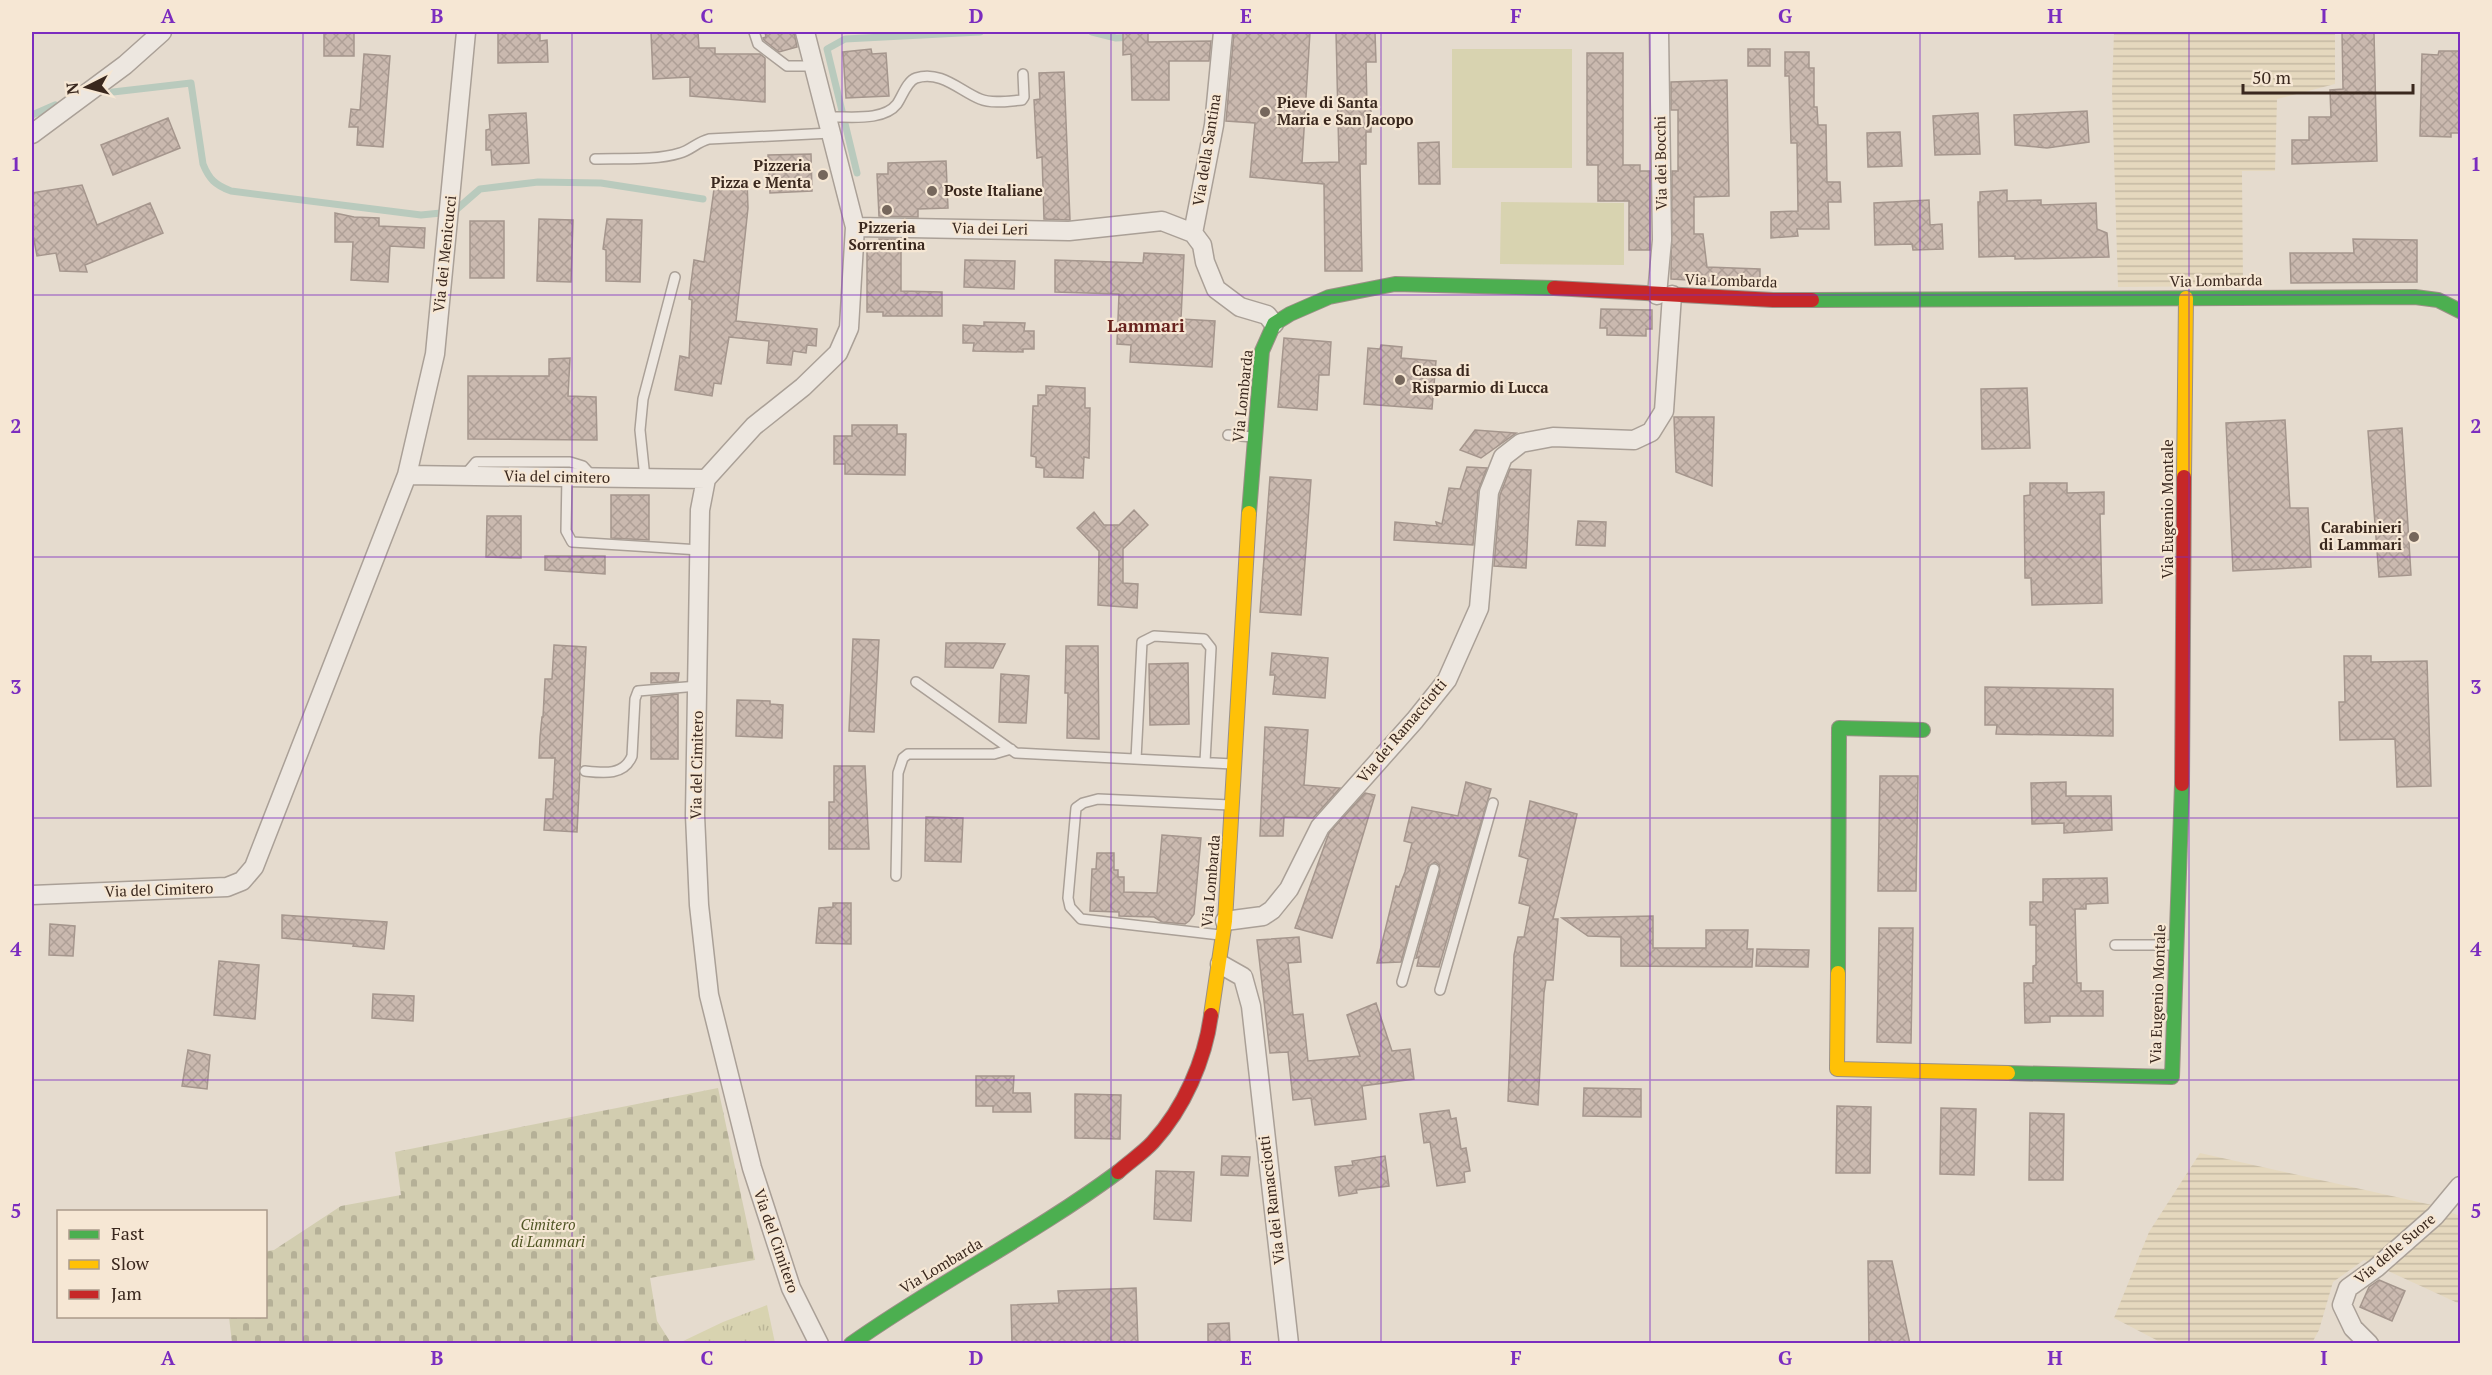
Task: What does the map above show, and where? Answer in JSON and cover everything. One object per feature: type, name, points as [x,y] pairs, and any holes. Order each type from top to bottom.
[{"type":"street","points":[[32,134],[125,65],[162,32]]},
{"type":"street","name":"Via dei Menicucci","points":[[407,475],[435,354],[466,32]]},
{"type":"street","points":[[706,479],[754,426],[803,387],[837,353],[849,328],[855,227],[805,32]]},
{"type":"street","name":"Via della Santina","points":[[1193,233],[1214,125],[1223,32]]},
{"type":"street","name":"Via dei Bocchi","points":[[1659,32],[1664,295]]},
{"type":"street","name":"Via dei Leri","points":[[855,227],[1069,231],[1162,221],[1193,233]]},
{"type":"street","points":[[1193,233],[1202,245],[1204,262],[1216,289],[1240,307],[1269,314]]},
{"type":"street","name":"Via Lombarda","points":[[850,1344],[896,1312],[1068,1208],[1117,1173],[1154,1142],[1184,1100],[1209,1031],[1224,928],[1254,437],[1262,351],[1269,314],[1290,314],[1329,297],[1395,284],[1545,287],[1664,295],[1862,301],[2415,297],[2438,300],[2460,308]]},
{"type":"street","name":"Via dei Ramacciotti","points":[[1224,928],[1263,916],[1272,910],[1289,889],[1320,828],[1447,680],[1479,608],[1490,492],[1503,457],[1521,443],[1553,437],[1634,440],[1651,432],[1664,411],[1664,295]]},
{"type":"street","name":"Via Eugenio Montale","points":[[1923,730],[1839,728],[1837,1070],[2172,1077],[2182,773],[2186,298]]},
{"type":"street","name":"Via del cimitero","points":[[407,475],[706,479]]},
{"type":"street","name":"Via del Cimitero","points":[[32,895],[227,887],[242,881],[254,867],[407,475]]},
{"type":"street","name":"Via del Cimitero","points":[[706,479],[700,510],[695,815],[699,905],[709,995],[752,1168],[791,1288],[819,1344]]},
{"type":"street","name":"Via dei Ramacciotti","points":[[1220,964],[1243,977],[1251,1006],[1289,1344]]},
{"type":"street","name":"Via delle Suore","points":[[2369,1344],[2353,1328],[2342,1305],[2348,1288],[2376,1268],[2435,1216],[2460,1186]]},
{"type":"lane","points":[[754,32],[758,44],[787,66],[814,66]]},
{"type":"lane","points":[[595,159],[668,156],[683,152],[697,142],[709,139],[829,125],[879,116],[895,106],[910,82],[916,78],[938,78],[954,83],[981,99],[1022,100],[1024,97],[1023,74]]},
{"type":"lane","points":[[645,478],[640,430],[643,399],[675,277]]},
{"type":"lane","points":[[1228,435],[1254,437]]},
{"type":"lane","points":[[464,476],[476,462],[570,462],[583,466],[592,477]]},
{"type":"lane","points":[[567,477],[566,531],[572,542],[700,550]]},
{"type":"lane","points":[[1136,759],[1142,642],[1154,636],[1204,639],[1211,648],[1205,762]]},
{"type":"lane","points":[[916,682],[1016,753],[1235,764]]},
{"type":"lane","points":[[585,771],[607,773],[623,769],[629,763],[632,756],[635,699],[638,691],[698,686]]},
{"type":"lane","points":[[896,876],[898,773],[903,758],[908,754],[994,754],[1011,749]]},
{"type":"lane","points":[[1224,928],[1081,919],[1070,907],[1068,898],[1076,808],[1083,803],[1098,799],[1233,805]]},
{"type":"lane","points":[[1440,990],[1493,803]]},
{"type":"lane","points":[[1402,982],[1434,869]]},
{"type":"lane","points":[[2115,945],[2177,945]]},
{"type":"shaded area","points":[[2114,32],[2335,32],[2335,84],[2277,99],[2275,171],[2242,171],[2243,286],[2118,287],[2112,90]]},
{"type":"shaded area","points":[[2200,1153],[2432,1205],[2460,1216],[2460,1304],[2364,1260],[2333,1282],[2319,1330],[2312,1343],[2162,1343],[2114,1318],[2149,1232]]},
{"type":"green space","points":[[1452,49],[1572,49],[1572,168],[1452,168]]},
{"type":"green space","points":[[1501,202],[1624,203],[1624,265],[1500,264]]},
{"type":"green space","name":"Cimitero di Lammari","points":[[718,1088],[755,1260],[650,1278],[657,1321],[671,1343],[232,1343],[229,1318],[267,1318],[267,1251],[274,1250],[341,1206],[401,1195],[395,1152]]},
{"type":"green space","points":[[767,1305],[775,1343],[679,1343],[723,1322]]},
{"type":"building","points":[[324,32],[354,32],[354,56],[324,56]]},
{"type":"building","points":[[498,32],[540,32],[540,41],[547,40],[548,62],[498,63]]},
{"type":"building","points":[[651,32],[698,32],[699,48],[715,48],[715,54],[760,54],[765,58],[765,102],[690,96],[690,77],[653,79]]},
{"type":"building","points":[[765,32],[794,32],[797,47],[779,52],[764,40]]},
{"type":"building","points":[[1123,32],[1148,32],[1148,42],[1211,41],[1209,61],[1169,61],[1169,100],[1132,100],[1131,54],[1123,55]]},
{"type":"building","points":[[1234,32],[1310,32],[1302,163],[1339,162],[1336,32],[1375,32],[1376,62],[1366,62],[1367,106],[1371,106],[1371,132],[1366,132],[1366,164],[1360,164],[1362,271],[1325,271],[1324,184],[1250,177],[1255,123],[1226,121]]},
{"type":"building","points":[[2342,32],[2374,32],[2377,161],[2292,164],[2292,140],[2309,140],[2309,117],[2331,117],[2330,90],[2343,89]]},
{"type":"building","points":[[871,49],[872,54],[886,53],[889,96],[846,98],[843,52]]},
{"type":"building","points":[[1748,49],[1770,49],[1770,66],[1748,66]]},
{"type":"building","points":[[2439,51],[2460,51],[2460,133],[2451,133],[2451,137],[2420,136],[2422,54],[2438,55]]},
{"type":"building","points":[[1785,52],[1809,52],[1809,68],[1814,68],[1814,107],[1817,107],[1818,125],[1826,125],[1827,182],[1840,182],[1841,202],[1828,202],[1829,229],[1797,229],[1798,236],[1771,238],[1771,212],[1798,211],[1797,143],[1791,143],[1789,76],[1785,76]]},
{"type":"building","points":[[1587,53],[1623,53],[1623,165],[1640,165],[1640,171],[1650,171],[1650,250],[1629,250],[1629,201],[1598,201],[1598,165],[1587,165]]},
{"type":"building","points":[[364,54],[390,56],[383,147],[357,145],[358,127],[349,127],[351,109],[360,110]]},
{"type":"building","points":[[1064,72],[1070,220],[1044,219],[1042,157],[1037,158],[1034,100],[1040,99],[1039,73]]},
{"type":"building","points":[[1727,80],[1729,196],[1694,197],[1694,234],[1703,234],[1707,267],[1760,269],[1760,284],[1671,279],[1672,171],[1678,171],[1678,110],[1671,110],[1671,82]]},
{"type":"building","points":[[2087,111],[2089,142],[2047,148],[2015,145],[2014,115]]},
{"type":"building","points":[[526,113],[529,163],[492,165],[491,150],[486,150],[486,130],[490,129],[489,115]]},
{"type":"building","points":[[1978,113],[1980,154],[1935,155],[1933,116]]},
{"type":"building","points":[[168,118],[180,148],[113,175],[101,145]]},
{"type":"building","points":[[1900,132],[1902,166],[1868,167],[1867,133]]},
{"type":"building","points":[[1439,142],[1440,184],[1419,184],[1418,143]]},
{"type":"building","points":[[811,154],[812,191],[770,193],[768,155]]},
{"type":"building","points":[[946,161],[948,208],[918,209],[918,217],[879,216],[877,174],[888,174],[888,163]]},
{"type":"building","points":[[747,180],[748,208],[736,321],[817,329],[816,346],[807,345],[806,353],[793,351],[791,365],[767,363],[769,341],[729,337],[721,384],[714,383],[712,396],[675,390],[680,356],[689,358],[692,300],[689,299],[694,260],[704,262],[715,182]]},
{"type":"building","points":[[82,185],[97,225],[150,203],[163,233],[85,265],[87,272],[60,271],[56,253],[37,256],[34,240],[32,240],[32,193]]},
{"type":"building","points":[[2007,190],[2007,201],[2041,200],[2041,205],[2096,203],[2097,229],[2107,233],[2109,257],[2015,259],[2015,256],[1979,257],[1978,202],[1980,202],[1980,192]]},
{"type":"building","points":[[1929,200],[1930,225],[1942,224],[1943,249],[1913,250],[1912,244],[1875,245],[1874,203]]},
{"type":"building","points":[[335,213],[354,217],[379,218],[379,226],[425,228],[424,248],[390,246],[388,282],[351,280],[353,242],[335,242]]},
{"type":"building","points":[[539,219],[573,220],[571,282],[537,281]]},
{"type":"building","points":[[607,219],[642,220],[640,282],[606,281],[606,250],[603,249]]},
{"type":"building","points":[[470,221],[504,221],[504,278],[470,278]]},
{"type":"building","points":[[879,239],[901,239],[901,291],[942,292],[942,316],[883,316],[883,312],[867,312],[867,242],[879,242]]},
{"type":"building","points":[[2353,239],[2417,240],[2417,282],[2291,283],[2290,253],[2354,253]]},
{"type":"building","points":[[1144,253],[1184,255],[1181,319],[1215,321],[1212,367],[1130,362],[1131,345],[1117,344],[1119,294],[1055,292],[1055,260],[1143,263]]},
{"type":"building","points":[[965,260],[1015,261],[1014,289],[964,287]]},
{"type":"building","points":[[1601,309],[1652,310],[1652,329],[1646,329],[1646,336],[1607,335],[1607,328],[1600,328]]},
{"type":"building","points":[[984,322],[1025,323],[1024,331],[1034,331],[1034,349],[1023,349],[1023,352],[973,351],[974,343],[963,343],[963,325],[984,326]]},
{"type":"building","points":[[1284,338],[1331,342],[1329,375],[1319,375],[1317,410],[1278,407]]},
{"type":"building","name":"Cassa di Risparmio di Lucca","points":[[1381,345],[1402,347],[1401,358],[1436,361],[1432,409],[1364,404],[1368,348],[1380,349]]},
{"type":"building","points":[[570,358],[568,396],[596,397],[597,440],[468,439],[468,376],[549,376],[549,359]]},
{"type":"building","points":[[1046,386],[1085,388],[1085,408],[1090,408],[1089,458],[1084,457],[1083,478],[1044,477],[1044,468],[1036,467],[1036,457],[1031,456],[1033,406],[1038,406],[1038,395],[1046,395]]},
{"type":"building","points":[[2027,388],[2030,448],[1982,449],[1981,389]]},
{"type":"building","points":[[1674,417],[1714,417],[1712,486],[1676,472]]},
{"type":"building","points":[[2285,420],[2290,508],[2308,508],[2311,567],[2233,571],[2226,423]]},
{"type":"building","points":[[852,425],[897,425],[897,434],[906,434],[905,475],[845,474],[845,464],[834,464],[834,436],[852,436]]},
{"type":"building","points":[[2402,428],[2411,575],[2379,577],[2368,431]]},
{"type":"building","points":[[1475,430],[1516,433],[1481,458],[1460,450]]},
{"type":"building","points":[[1467,467],[1487,468],[1478,491],[1473,545],[1394,540],[1395,522],[1437,526],[1436,522],[1442,524],[1449,488],[1460,489]]},
{"type":"building","points":[[1510,469],[1531,470],[1526,568],[1494,566],[1500,495]]},
{"type":"building","points":[[1270,477],[1311,480],[1301,615],[1260,612]]},
{"type":"building","points":[[2030,483],[2067,483],[2067,493],[2104,492],[2104,514],[2100,514],[2102,603],[2032,605],[2031,578],[2025,578],[2024,496],[2030,495]]},
{"type":"building","points":[[611,495],[649,495],[649,540],[611,538]]},
{"type":"building","points":[[1134,510],[1148,525],[1123,549],[1123,583],[1138,584],[1137,608],[1098,605],[1099,551],[1077,528],[1094,512],[1104,525],[1119,525]]},
{"type":"building","points":[[487,516],[521,516],[521,558],[486,557]]},
{"type":"building","points":[[1578,521],[1606,522],[1605,546],[1576,545]]},
{"type":"building","points":[[545,556],[605,556],[605,574],[545,570]]},
{"type":"building","points":[[853,639],[879,640],[874,732],[849,731]]},
{"type":"building","points":[[946,643],[1005,644],[993,668],[945,667]]},
{"type":"building","points":[[554,645],[586,647],[577,832],[544,830],[546,799],[553,799],[555,758],[539,758],[540,737],[545,679],[552,679]]},
{"type":"building","points":[[1066,646],[1098,646],[1099,739],[1067,738]]},
{"type":"building","points":[[1272,653],[1328,658],[1325,698],[1273,694],[1275,675],[1270,675]]},
{"type":"building","points":[[2344,656],[2371,656],[2371,662],[2427,661],[2431,786],[2397,787],[2395,739],[2340,740],[2339,702],[2345,702]]},
{"type":"building","points":[[1188,663],[1189,724],[1150,725],[1149,664]]},
{"type":"building","points":[[651,673],[679,673],[678,681],[651,683]]},
{"type":"building","points":[[1001,674],[1029,676],[1026,723],[999,722]]},
{"type":"building","points":[[1985,687],[2113,689],[2113,736],[1996,734],[1997,725],[1985,725]]},
{"type":"building","points":[[678,694],[678,759],[651,759],[651,697]]},
{"type":"building","points":[[737,700],[770,701],[770,704],[783,705],[782,738],[736,736]]},
{"type":"building","points":[[1265,727],[1308,730],[1304,785],[1340,788],[1313,818],[1284,817],[1283,836],[1260,836]]},
{"type":"building","points":[[834,766],[865,766],[869,849],[829,849],[829,802],[834,802]]},
{"type":"building","points":[[1880,776],[1918,776],[1916,891],[1878,891]]},
{"type":"building","points":[[1466,782],[1491,789],[1439,967],[1417,966],[1419,957],[1416,958],[1440,871],[1439,865],[1435,862],[1428,867],[1401,962],[1377,963],[1396,886],[1399,887],[1405,872],[1412,843],[1404,841],[1412,807],[1458,816]]},
{"type":"building","points":[[2066,782],[2066,796],[2111,796],[2112,830],[2064,833],[2064,823],[2032,824],[2031,783]]},
{"type":"building","points":[[1365,793],[1375,795],[1332,938],[1295,928],[1329,833]]},
{"type":"building","points":[[1530,801],[1577,814],[1553,919],[1558,919],[1553,980],[1546,980],[1544,993],[1538,1105],[1508,1101],[1514,955],[1518,937],[1524,937],[1530,906],[1519,903],[1528,859],[1519,856]]},
{"type":"building","points":[[926,817],[963,818],[961,862],[925,861]]},
{"type":"building","points":[[1162,835],[1201,838],[1194,914],[1189,921],[1185,924],[1162,922],[1154,917],[1119,916],[1119,912],[1090,911],[1092,869],[1096,869],[1097,853],[1114,853],[1114,870],[1118,870],[1118,877],[1124,877],[1124,892],[1157,893]]},
{"type":"building","points":[[2107,878],[2108,903],[2086,904],[2086,909],[2075,909],[2077,983],[2081,983],[2081,991],[2103,991],[2103,1016],[2050,1016],[2050,1022],[2025,1023],[2024,983],[2033,983],[2033,966],[2036,965],[2036,925],[2030,925],[2030,902],[2043,902],[2043,879]]},
{"type":"building","points":[[833,903],[851,903],[851,944],[816,943],[819,908],[833,907]]},
{"type":"building","points":[[282,915],[387,922],[384,949],[282,938]]},
{"type":"building","points":[[1653,916],[1653,948],[1706,948],[1706,930],[1748,930],[1747,949],[1753,949],[1752,967],[1621,966],[1621,937],[1588,936],[1562,918]]},
{"type":"building","points":[[50,924],[75,926],[73,956],[49,955]]},
{"type":"building","points":[[1879,928],[1913,928],[1911,1043],[1877,1042]]},
{"type":"building","points":[[1299,937],[1301,962],[1288,963],[1293,1015],[1303,1014],[1308,1061],[1360,1056],[1347,1015],[1376,1003],[1392,1051],[1410,1049],[1414,1079],[1362,1086],[1366,1119],[1315,1125],[1311,1098],[1293,1100],[1288,1052],[1270,1053],[1257,940]]},
{"type":"building","points":[[1757,949],[1809,950],[1808,967],[1756,966]]},
{"type":"building","points":[[219,961],[259,965],[255,1019],[214,1015]]},
{"type":"building","points":[[373,994],[414,996],[413,1021],[372,1018]]},
{"type":"building","points":[[188,1050],[210,1055],[207,1089],[182,1086]]},
{"type":"building","points":[[976,1076],[1014,1076],[1013,1093],[1030,1093],[1031,1112],[993,1112],[993,1106],[976,1106]]},
{"type":"building","points":[[1584,1088],[1641,1089],[1641,1117],[1583,1116]]},
{"type":"building","points":[[1075,1094],[1121,1095],[1120,1139],[1075,1138]]},
{"type":"building","points":[[1837,1106],[1871,1107],[1870,1173],[1836,1173]]},
{"type":"building","points":[[1941,1108],[1976,1109],[1974,1175],[1940,1174]]},
{"type":"building","points":[[1449,1110],[1451,1119],[1456,1118],[1461,1149],[1466,1148],[1470,1171],[1464,1172],[1465,1182],[1437,1186],[1430,1142],[1424,1143],[1420,1114]]},
{"type":"building","points":[[2030,1113],[2064,1114],[2063,1180],[2029,1180]]},
{"type":"building","points":[[1222,1156],[1250,1157],[1248,1176],[1221,1175]]},
{"type":"building","points":[[1385,1156],[1389,1186],[1356,1190],[1357,1193],[1339,1196],[1335,1167],[1353,1165],[1352,1161]]},
{"type":"building","points":[[1156,1171],[1194,1172],[1191,1221],[1154,1219]]},
{"type":"building","points":[[1868,1261],[1892,1261],[1910,1344],[1869,1344]]},
{"type":"building","points":[[2379,1280],[2405,1291],[2392,1321],[2360,1307],[2369,1287]]},
{"type":"building","points":[[1136,1288],[1138,1344],[1012,1344],[1011,1305],[1059,1303],[1058,1291]]},
{"type":"building","points":[[1229,1323],[1230,1344],[1208,1344],[1208,1324]]},
{"type":"waterway","points":[[857,173],[827,49],[845,39],[980,32]]},
{"type":"waterway","points":[[1092,32],[1116,38],[1132,37]]},
{"type":"waterway","points":[[113,92],[191,83],[203,164],[213,181],[231,191],[421,215],[441,213]]},
{"type":"waterway","points":[[32,115],[55,105]]},
{"type":"waterway","points":[[457,209],[480,189],[538,182],[601,183],[703,199]]},
{"type":"traffic: fast","points":[[1249,513],[1262,351],[1274,324],[1290,314],[1329,297],[1395,284],[1554,288]]},
{"type":"traffic: fast","points":[[1812,300],[2415,297],[2438,300],[2460,311]]},
{"type":"traffic: fast","points":[[1838,973],[1839,728],[1923,730]]},
{"type":"traffic: fast","points":[[2008,1073],[2172,1077],[2182,784]]},
{"type":"traffic: fast","points":[[851,1344],[917,1300],[1053,1217],[1118,1172]]},
{"type":"traffic: slow","points":[[2184,477],[2186,298]]},
{"type":"traffic: slow","points":[[1211,1015],[1225,921],[1249,513]]},
{"type":"traffic: slow","points":[[1838,973],[1837,1069],[2008,1073]]},
{"type":"traffic: jam","points":[[1554,288],[1773,300],[1812,300]]},
{"type":"traffic: jam","points":[[2182,784],[2184,477]]},
{"type":"traffic: jam","points":[[1118,1172],[1149,1146],[1164,1129],[1183,1099],[1204,1049],[1211,1015]]},
{"type":"place","name":"Pieve di Santa Maria e San Jacopo","points":[[1265,112]]},
{"type":"place","name":"Pizzeria Pizza e Menta","points":[[823,175]]},
{"type":"place","name":"Poste Italiane","points":[[932,191]]},
{"type":"place","name":"Pizzeria Sorrentina","points":[[887,210]]},
{"type":"place","name":"Cassa di Risparmio di Lucca","points":[[1400,380]]},
{"type":"place","name":"Carabinieri di Lammari","points":[[2414,537]]},
{"type":"district","name":"Lammari","points":[[1146,326]]}]
